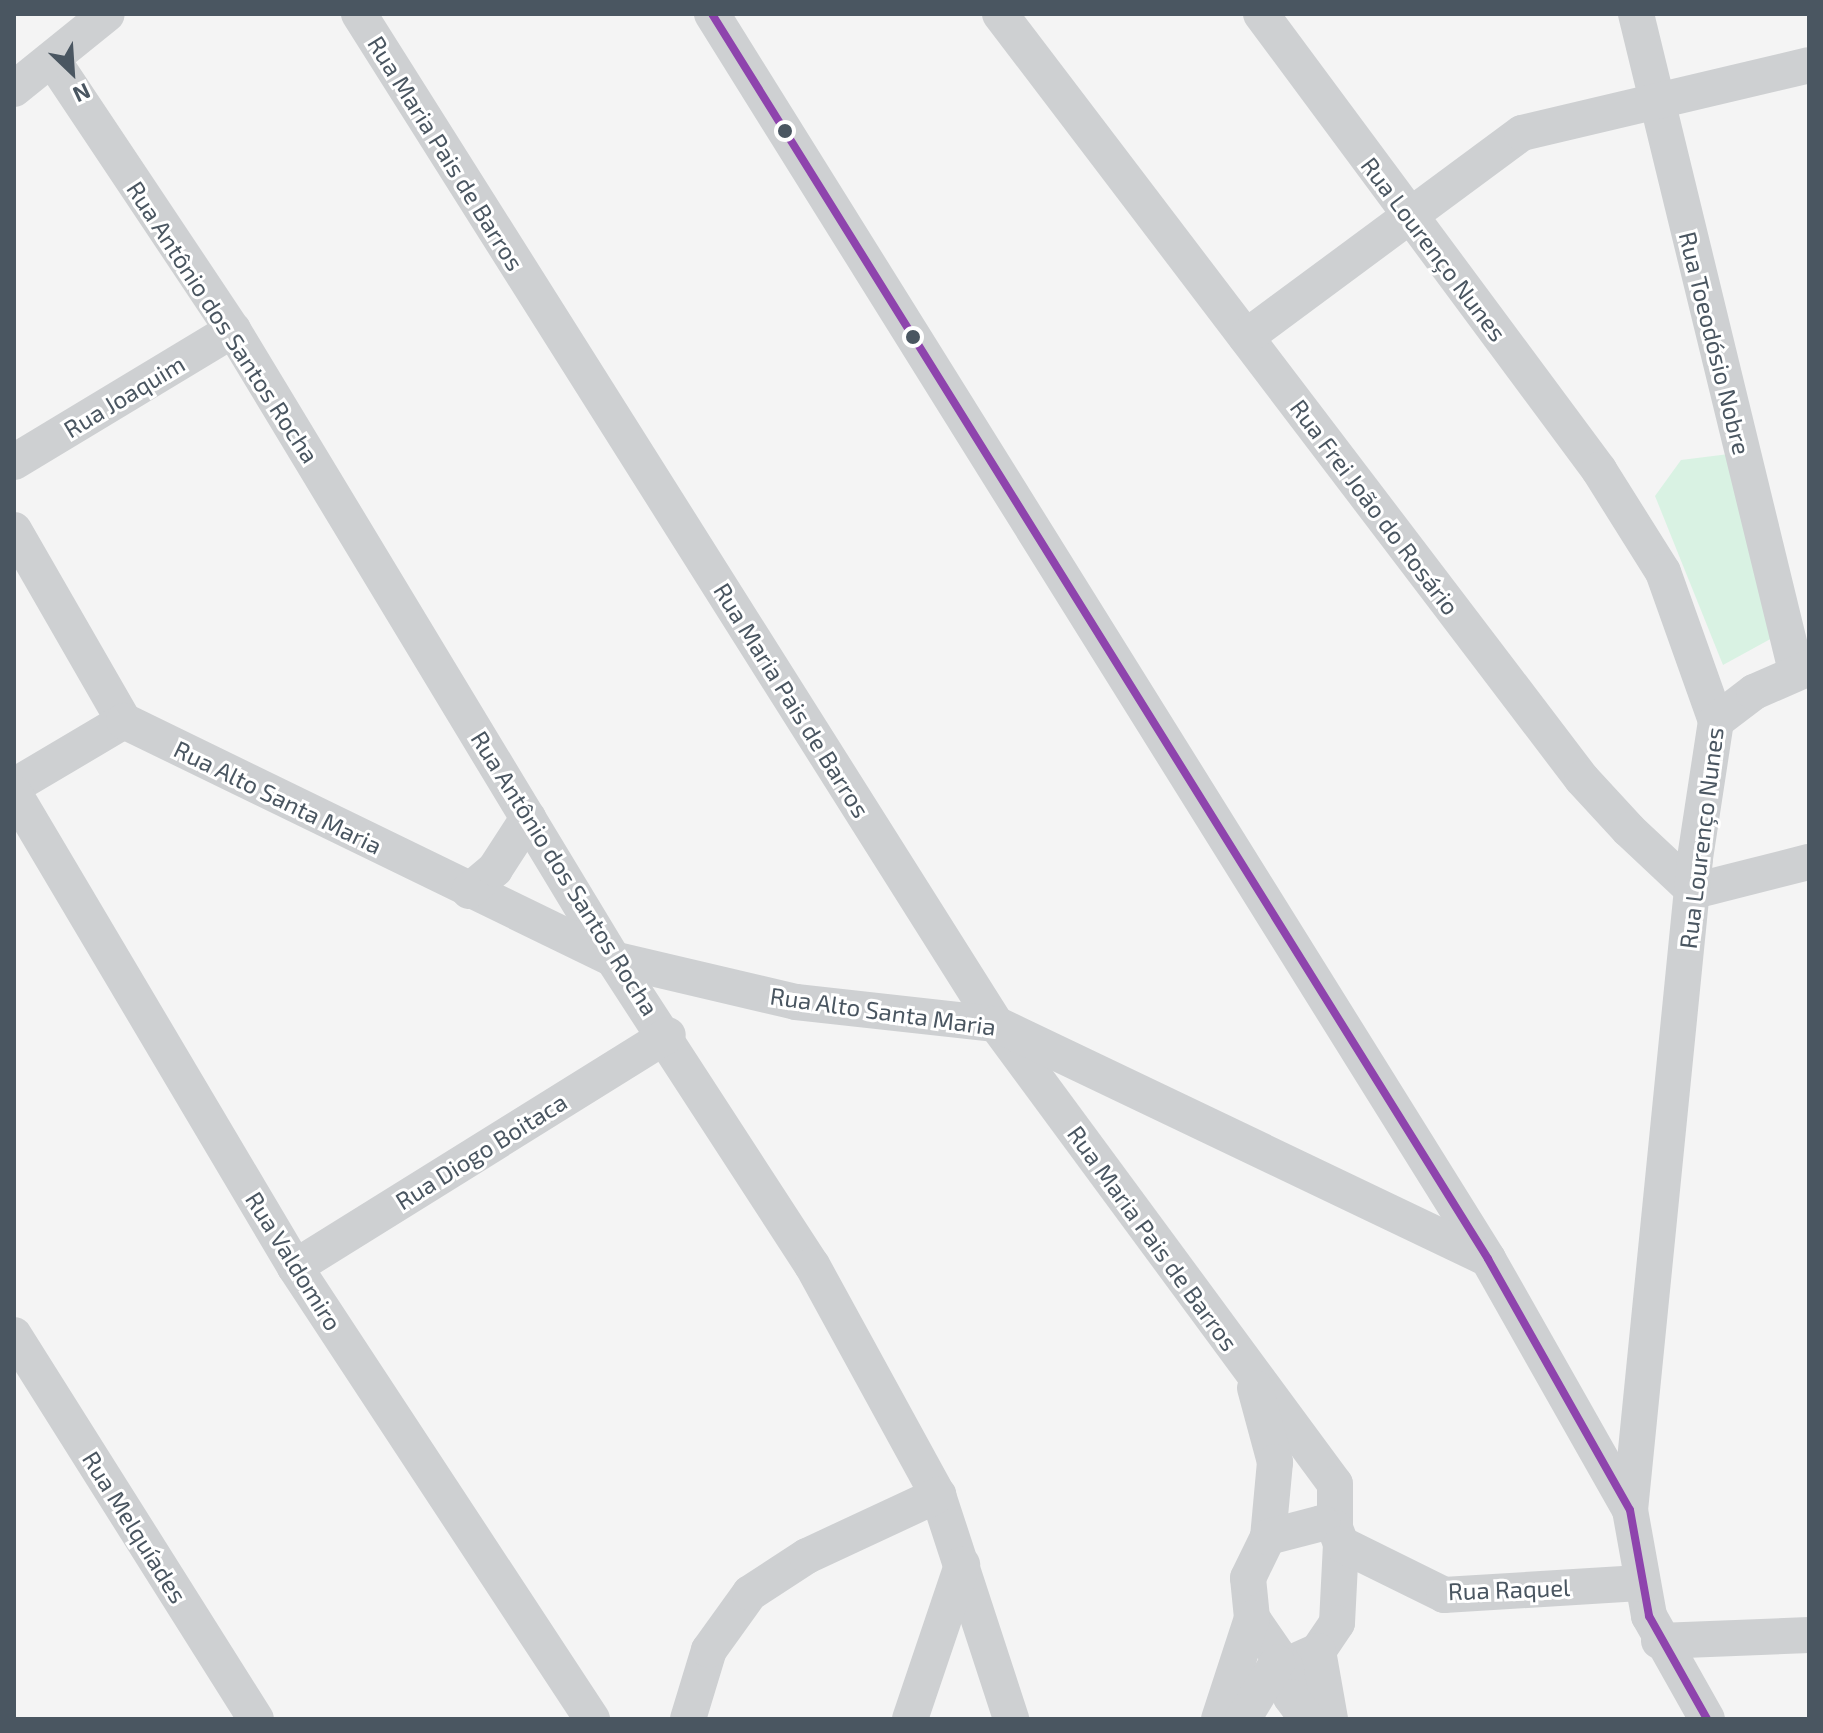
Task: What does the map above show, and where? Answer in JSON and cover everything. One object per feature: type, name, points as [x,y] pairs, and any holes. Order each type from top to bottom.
[{"type":"street","points":[[14,89],[107,14]]},
{"type":"street","name":"Rua Maria Pais de Barros","points":[[359,14],[996,1024],[1335,1484],[1338,1536]]},
{"type":"street","points":[[712,14],[1488,1259],[1630,1510],[1640,1583],[1659,1641],[1707,1719]]},
{"type":"street","name":"Rua Frei João do Rosário","points":[[1000,14],[1582,779],[1694,891]]},
{"type":"street","name":"Rua Lourenço Nunes","points":[[1261,14],[1599,470],[1663,572],[1716,721],[1694,891],[1630,1510]]},
{"type":"street","name":"Rua Toeodósio Nobre","points":[[1636,14],[1655,99],[1802,669]]},
{"type":"street","name":"Rua Antônio dos Santos Rocha","points":[[52,59],[233,330],[613,959],[668,1035],[812,1265],[938,1495],[1011,1719]]},
{"type":"street","points":[[1246,337],[1407,213],[1522,133],[1655,99],[1809,65]]},
{"type":"street","name":"Rua Joaquim","points":[[14,462],[233,330]]},
{"type":"street","points":[[14,530],[124,721],[14,786]]},
{"type":"street","points":[[1716,721],[1802,669]]},
{"type":"street","name":"Rua Alto Santa Maria","points":[[124,721],[613,959],[796,1002],[996,1024],[1488,1259]]},
{"type":"street","name":"Rua Valdomiro","points":[[14,793],[295,1267],[592,1719]]},
{"type":"street","points":[[469,891],[495,869],[528,818]]},
{"type":"street","points":[[1694,891],[1809,862]]},
{"type":"street","name":"Rua Diogo Boitaca","points":[[295,1267],[668,1035]]},
{"type":"street","name":"Rua Melquíades","points":[[14,1335],[256,1719]]},
{"type":"street","name":"Rua Maria Pais de Barros","points":[[1250,1371],[1275,1462],[1268,1537]]},
{"type":"street","points":[[688,1719],[709,1650],[750,1593],[807,1556],[938,1495]]},
{"type":"street","points":[[1219,1719],[1252,1618],[1248,1578],[1268,1537],[1293,1527],[1338,1536],[1337,1623],[1318,1651],[1281,1665],[1243,1719]]},
{"type":"street","name":"Rua Raquel","points":[[1338,1536],[1444,1595],[1640,1583]]},
{"type":"street","points":[[910,1719],[962,1565]]},
{"type":"street","points":[[1252,1618],[1281,1665],[1291,1697],[1307,1719]]},
{"type":"street","points":[[1659,1641],[1809,1635]]},
{"type":"street","points":[[1318,1651],[1330,1719]]},
{"type":"green space","points":[[1753,451],[1796,625],[1723,665],[1655,496],[1681,460]]},
{"type":"transit line","points":[[712,14],[1488,1259],[1630,1510],[1649,1616],[1707,1719]]}]
